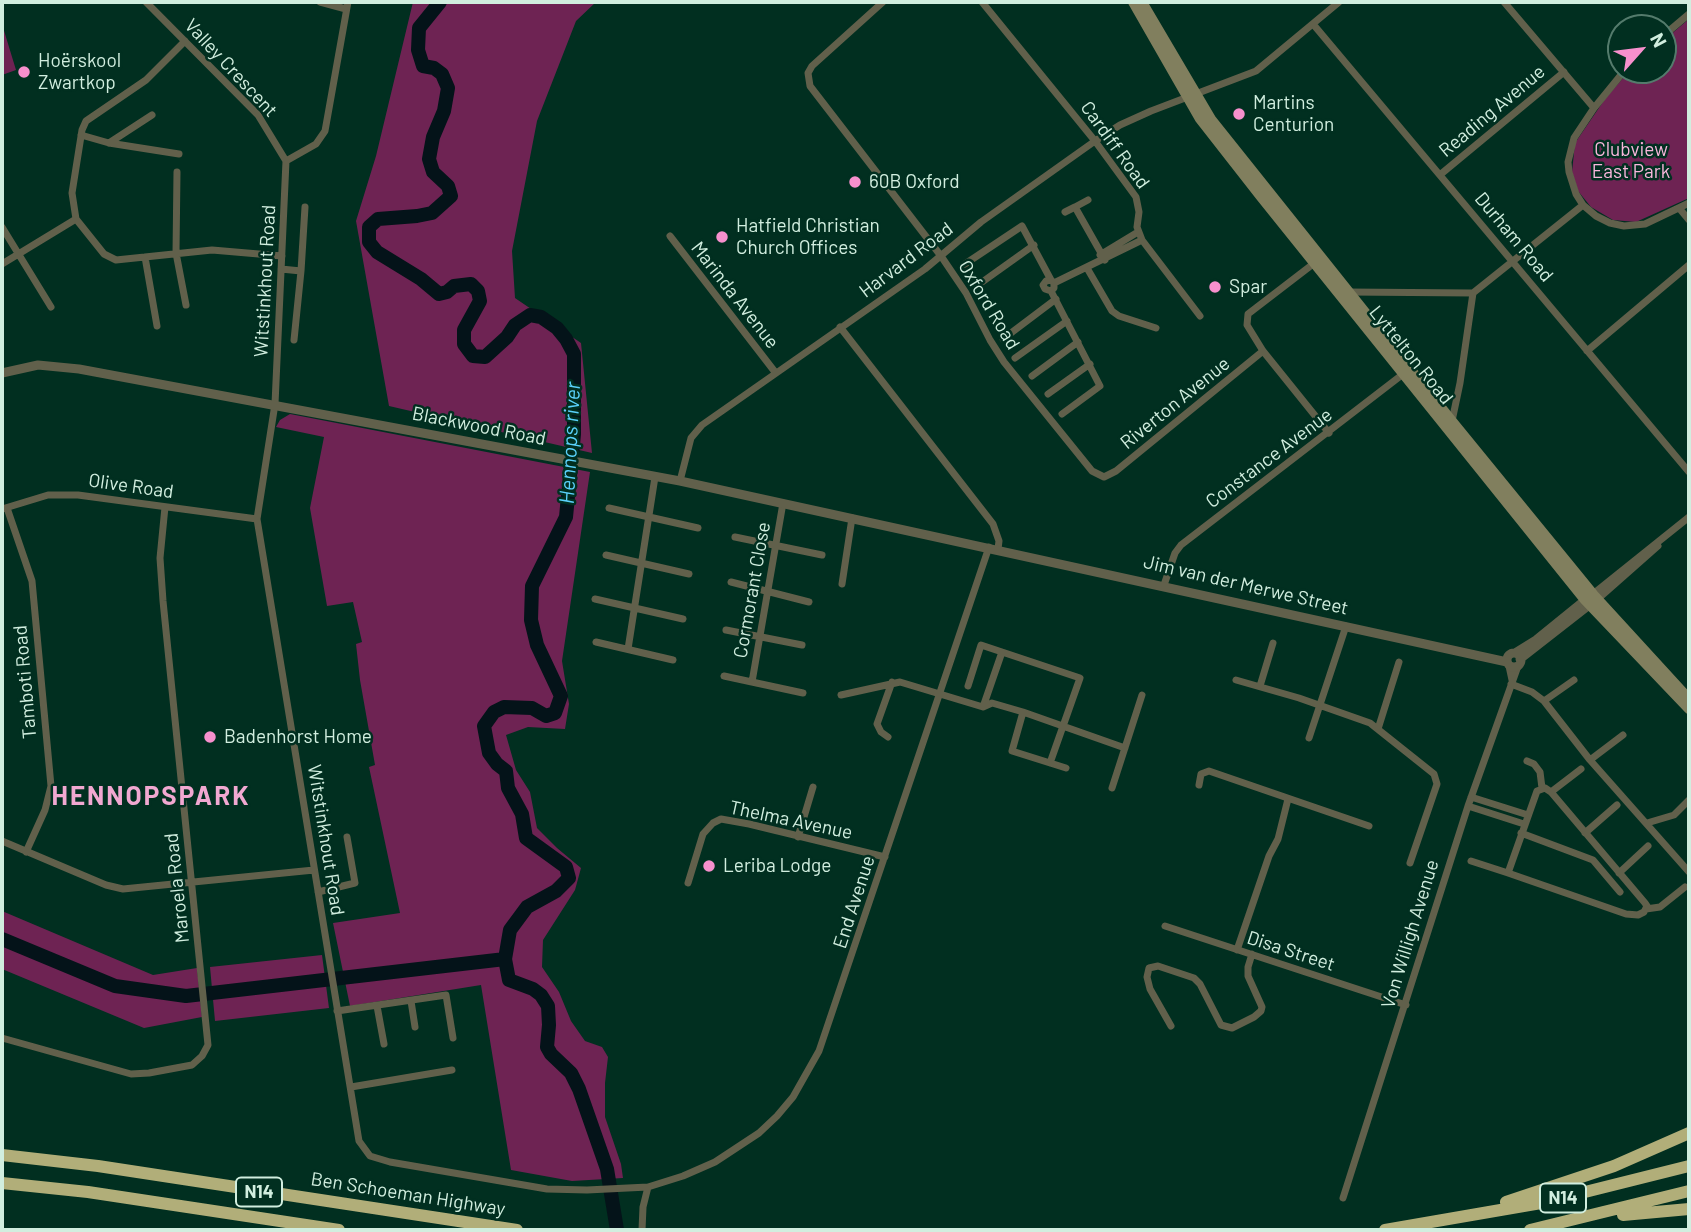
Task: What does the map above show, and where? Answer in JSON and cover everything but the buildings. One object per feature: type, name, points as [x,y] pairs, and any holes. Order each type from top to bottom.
[{"type":"highway","points":[[1435,1222],[1539,1192],[1614,1166],[1689,1133]]},
{"type":"highway","name":"Ben Schoeman Highway","points":[[2,1155],[98,1166],[517,1230]]},
{"type":"highway","name":"N14","points":[[1385,1230],[1541,1203],[1689,1166]]},
{"type":"highway","name":"N14","points":[[2,1182],[88,1192],[339,1230]]},
{"type":"highway","name":"N14","points":[[1530,1230],[1689,1191]]},
{"type":"highway","points":[[1548,1230],[1614,1216],[1689,1209]]},
{"type":"main road","name":"Lyttelton Road","points":[[1133,2],[1191,96],[1212,119],[1318,260],[1591,599],[1689,709]]},
{"type":"main road","name":"Lyttelton Road","points":[[1142,2],[1191,96]]},
{"type":"main road","name":"Lyttelton Road","points":[[1407,371],[1452,421],[1591,599],[1689,699]]},
{"type":"street","name":"Valley Crescent","points":[[146,2],[258,115],[286,161]]},
{"type":"street","points":[[286,161],[316,144],[325,131],[347,5],[320,2]]},
{"type":"street","name":"Oxford Road","points":[[883,2],[812,66],[807,80],[941,256],[966,293],[1004,362],[1085,464],[1104,477]]},
{"type":"street","name":"Cardiff Road","points":[[982,2],[1136,197],[1140,237]]},
{"type":"street","name":"Harvard Road","points":[[680,481],[688,444],[695,431],[775,372],[916,276],[981,222],[1120,125],[1256,71],[1339,2]]},
{"type":"street","points":[[1504,2],[1594,108]]},
{"type":"street","name":"Durham Road","points":[[1312,24],[1441,174],[1689,472]]},
{"type":"street","points":[[185,41],[146,80],[86,121],[81,135],[72,193],[76,219],[108,257],[121,261],[212,250],[282,256]]},
{"type":"street","name":"Reading Avenue","points":[[1441,174],[1564,72]]},
{"type":"street","points":[[1614,84],[1574,138],[1569,162],[1572,183],[1583,205],[1596,216],[1624,226],[1644,224],[1689,202]]},
{"type":"street","points":[[109,143],[152,115]]},
{"type":"street","points":[[81,135],[109,143],[179,154]]},
{"type":"street","name":"Witstinkhout Road","points":[[286,161],[275,404],[257,519],[359,1141],[365,1152],[376,1159],[547,1189],[648,1187]]},
{"type":"street","points":[[177,172],[176,253],[186,305]]},
{"type":"street","points":[[1065,212],[1088,200]]},
{"type":"street","points":[[1344,292],[1473,293],[1583,205]]},
{"type":"street","points":[[294,340],[305,207]]},
{"type":"street","points":[[1075,207],[1103,257]]},
{"type":"street","points":[[1679,208],[1689,220]]},
{"type":"street","points":[[2,264],[76,219]]},
{"type":"street","points":[[965,264],[1020,226],[1025,229],[1067,321],[1100,384],[1099,389],[1062,414]]},
{"type":"street","points":[[2,227],[51,307]]},
{"type":"street","name":"Marinda Avenue","points":[[670,236],[775,372]]},
{"type":"street","points":[[1003,339],[1053,288],[1140,237],[1200,316]]},
{"type":"street","points":[[978,285],[1034,246]]},
{"type":"street","points":[[145,257],[157,326]]},
{"type":"street","points":[[1318,260],[1254,308],[1247,319],[1250,330],[1264,351],[1329,433]]},
{"type":"street","points":[[1587,351],[1689,265]]},
{"type":"street","points":[[1087,268],[1112,311],[1118,316],[1156,328]]},
{"type":"street","points":[[281,269],[301,271]]},
{"type":"street","points":[[1452,421],[1473,293]]},
{"type":"street","points":[[1015,358],[1067,321]]},
{"type":"street","points":[[840,327],[993,524],[994,548]]},
{"type":"street","points":[[1032,376],[1078,342]]},
{"type":"street","name":"Riverton Avenue","points":[[1104,477],[1129,462],[1264,351]]},
{"type":"street","points":[[1048,394],[1090,364]]},
{"type":"street","name":"Blackwood Road","points":[[2,373],[38,365],[58,366],[275,404],[680,481],[994,548]]},
{"type":"street","name":"Constance Avenue","points":[[1164,585],[1175,553],[1181,545],[1407,371]]},
{"type":"street","points":[[628,649],[655,477]]},
{"type":"street","name":"Olive Road","points":[[4,508],[48,495],[60,495],[257,519]]},
{"type":"street","name":"Cormorant Close","points":[[752,682],[783,503]]},
{"type":"street","name":"Maroela Road","points":[[2,1038],[121,1072],[149,1073],[184,1067],[197,1061],[206,1049],[208,1041],[204,991],[161,579],[160,558],[165,507]]},
{"type":"street","name":"Tamboti Road","points":[[4,508],[32,581],[51,786],[45,810],[26,852]]},
{"type":"street","points":[[609,509],[698,528]]},
{"type":"street","points":[[1513,660],[1689,517]]},
{"type":"street","points":[[842,584],[852,518]]},
{"type":"street","points":[[735,537],[822,555]]},
{"type":"street","name":"Jim van der Merwe Street","points":[[994,548],[1513,660]]},
{"type":"street","name":"End Avenue","points":[[648,1187],[683,1176],[739,1148],[759,1133],[793,1097],[819,1051],[939,693],[994,548]]},
{"type":"street","points":[[606,555],[690,574]]},
{"type":"street","points":[[731,582],[809,602]]},
{"type":"street","points":[[594,599],[683,619]]},
{"type":"street","points":[[1309,737],[1346,626]]},
{"type":"street","points":[[726,630],[802,645]]},
{"type":"street","points":[[596,642],[673,660]]},
{"type":"street","points":[[1260,686],[1273,643]]},
{"type":"street","points":[[968,686],[981,645],[1080,678],[1050,763]]},
{"type":"street","points":[[983,707],[1002,652]]},
{"type":"street","name":"Von Willigh Avenue","points":[[1343,1198],[1468,806],[1511,683],[1513,660]]},
{"type":"street","points":[[1378,729],[1399,662]]},
{"type":"street","points":[[724,676],[803,693]]},
{"type":"street","points":[[1236,680],[1363,720],[1378,729],[1436,779],[1435,791],[1410,863]]},
{"type":"street","points":[[1544,701],[1574,680]]},
{"type":"street","points":[[888,737],[878,727],[878,717],[892,682]]},
{"type":"street","points":[[841,695],[892,682],[983,707],[992,703],[1125,748]]},
{"type":"street","points":[[1511,683],[1532,692],[1544,701],[1590,760],[1689,872]]},
{"type":"street","points":[[1112,788],[1142,695]]},
{"type":"street","points":[[1023,712],[1012,751],[1066,768]]},
{"type":"street","points":[[1590,760],[1623,735]]},
{"type":"street","points":[[1527,761],[1534,764],[1540,772],[1542,788]]},
{"type":"street","points":[[1551,792],[1581,769]]},
{"type":"street","points":[[1199,785],[1201,774],[1209,771],[1369,826]]},
{"type":"street","points":[[798,837],[813,787]]},
{"type":"street","points":[[1542,788],[1551,792],[1645,903],[1646,909]]},
{"type":"street","points":[[1508,873],[1536,792],[1542,788]]},
{"type":"street","points":[[1471,797],[1528,815]]},
{"type":"street","points":[[1237,950],[1269,856],[1278,839],[1288,799]]},
{"type":"street","points":[[1647,823],[1674,815],[1689,800]]},
{"type":"street","points":[[1585,832],[1617,805]]},
{"type":"street","points":[[1468,806],[1524,824]]},
{"type":"street","name":"Thelma Avenue","points":[[688,883],[703,834],[721,819],[885,857]]},
{"type":"street","points":[[1521,833],[1593,860],[1619,892]]},
{"type":"street","points":[[318,892],[355,883],[347,837]]},
{"type":"street","points":[[2,841],[114,888],[314,870]]},
{"type":"street","points":[[1619,873],[1648,846]]},
{"type":"street","points":[[1471,860],[1626,914],[1638,915],[1646,909],[1660,907],[1685,887]]},
{"type":"street","name":"Disa Street","points":[[1165,926],[1406,1006]]},
{"type":"street","points":[[1171,1027],[1150,989],[1147,977],[1149,968],[1158,966],[1194,978],[1200,984],[1221,1025],[1232,1028],[1261,1011],[1262,1007],[1248,976],[1252,954]]},
{"type":"street","points":[[337,1009],[377,1006],[446,995],[453,1038]]},
{"type":"street","points":[[411,1001],[415,1027]]},
{"type":"street","points":[[377,1006],[383,1044]]},
{"type":"street","points":[[351,1087],[452,1070]]},
{"type":"street","points":[[642,1230],[648,1187]]},
{"type":"green space","points":[[413,2],[596,2],[576,21],[537,121],[512,251],[515,298],[581,343],[592,453],[389,406],[356,221],[376,156]]},
{"type":"green space","name":"Clubview East Park","points":[[1689,19],[1689,198],[1636,222],[1613,220],[1591,207],[1578,191],[1572,172],[1575,143],[1618,84],[1677,84],[1677,29]]},
{"type":"green space","points":[[2,24],[16,70],[2,75]]},
{"type":"green space","points":[[290,414],[590,472],[562,661],[569,704],[565,729],[528,727],[506,735],[516,770],[530,792],[537,828],[581,868],[575,890],[543,940],[542,967],[559,992],[571,1021],[585,1041],[602,1047],[608,1057],[605,1117],[623,1178],[572,1181],[511,1170],[481,985],[350,1006],[333,923],[400,913],[369,767],[375,765],[356,644],[362,642],[353,602],[327,606],[310,508],[324,437],[276,427],[280,420]]},
{"type":"green space","points":[[2,911],[153,975],[197,968],[202,1017],[144,1028],[2,969]]},
{"type":"green space","points":[[322,955],[329,1008],[215,1021],[210,967]]},
{"type":"waterway","name":"Hennops river","points":[[440,2],[419,28],[418,50],[423,66],[434,68],[442,74],[448,88],[429,159],[433,172],[448,186],[451,196],[432,213],[378,219],[369,227],[369,242],[377,252],[421,279],[439,294],[454,286],[471,284],[478,291],[480,301],[464,330],[464,344],[473,356],[485,357],[507,337],[515,325],[530,315],[541,317],[557,328],[574,354],[574,434],[566,517],[532,586],[531,620],[537,645],[561,696],[555,713],[546,716],[532,708],[504,707],[494,712],[484,726],[489,753],[506,771],[508,788],[522,814],[526,838],[566,867],[569,878],[556,891],[527,907],[510,930],[505,959],[509,980],[533,989],[548,1006],[547,1047],[571,1073],[579,1089],[607,1169],[617,1230]]},
{"type":"waterway","points":[[2,939],[115,986],[186,996],[505,959]]},
{"type":"place","name":"Hoërskool Zwartkop","points":[[24,72]]},
{"type":"place","name":"Martins Centurion","points":[[1239,114]]},
{"type":"place","name":"60B Oxford","points":[[855,182]]},
{"type":"place","name":"Hatfield Christian Church Offices","points":[[722,237]]},
{"type":"place","name":"Spar","points":[[1215,287]]},
{"type":"place","name":"Badenhorst Home","points":[[210,737]]},
{"type":"place","name":"Leriba Lodge","points":[[709,866]]},
{"type":"district","name":"HENNOPSPARK","points":[[151,796]]}]
